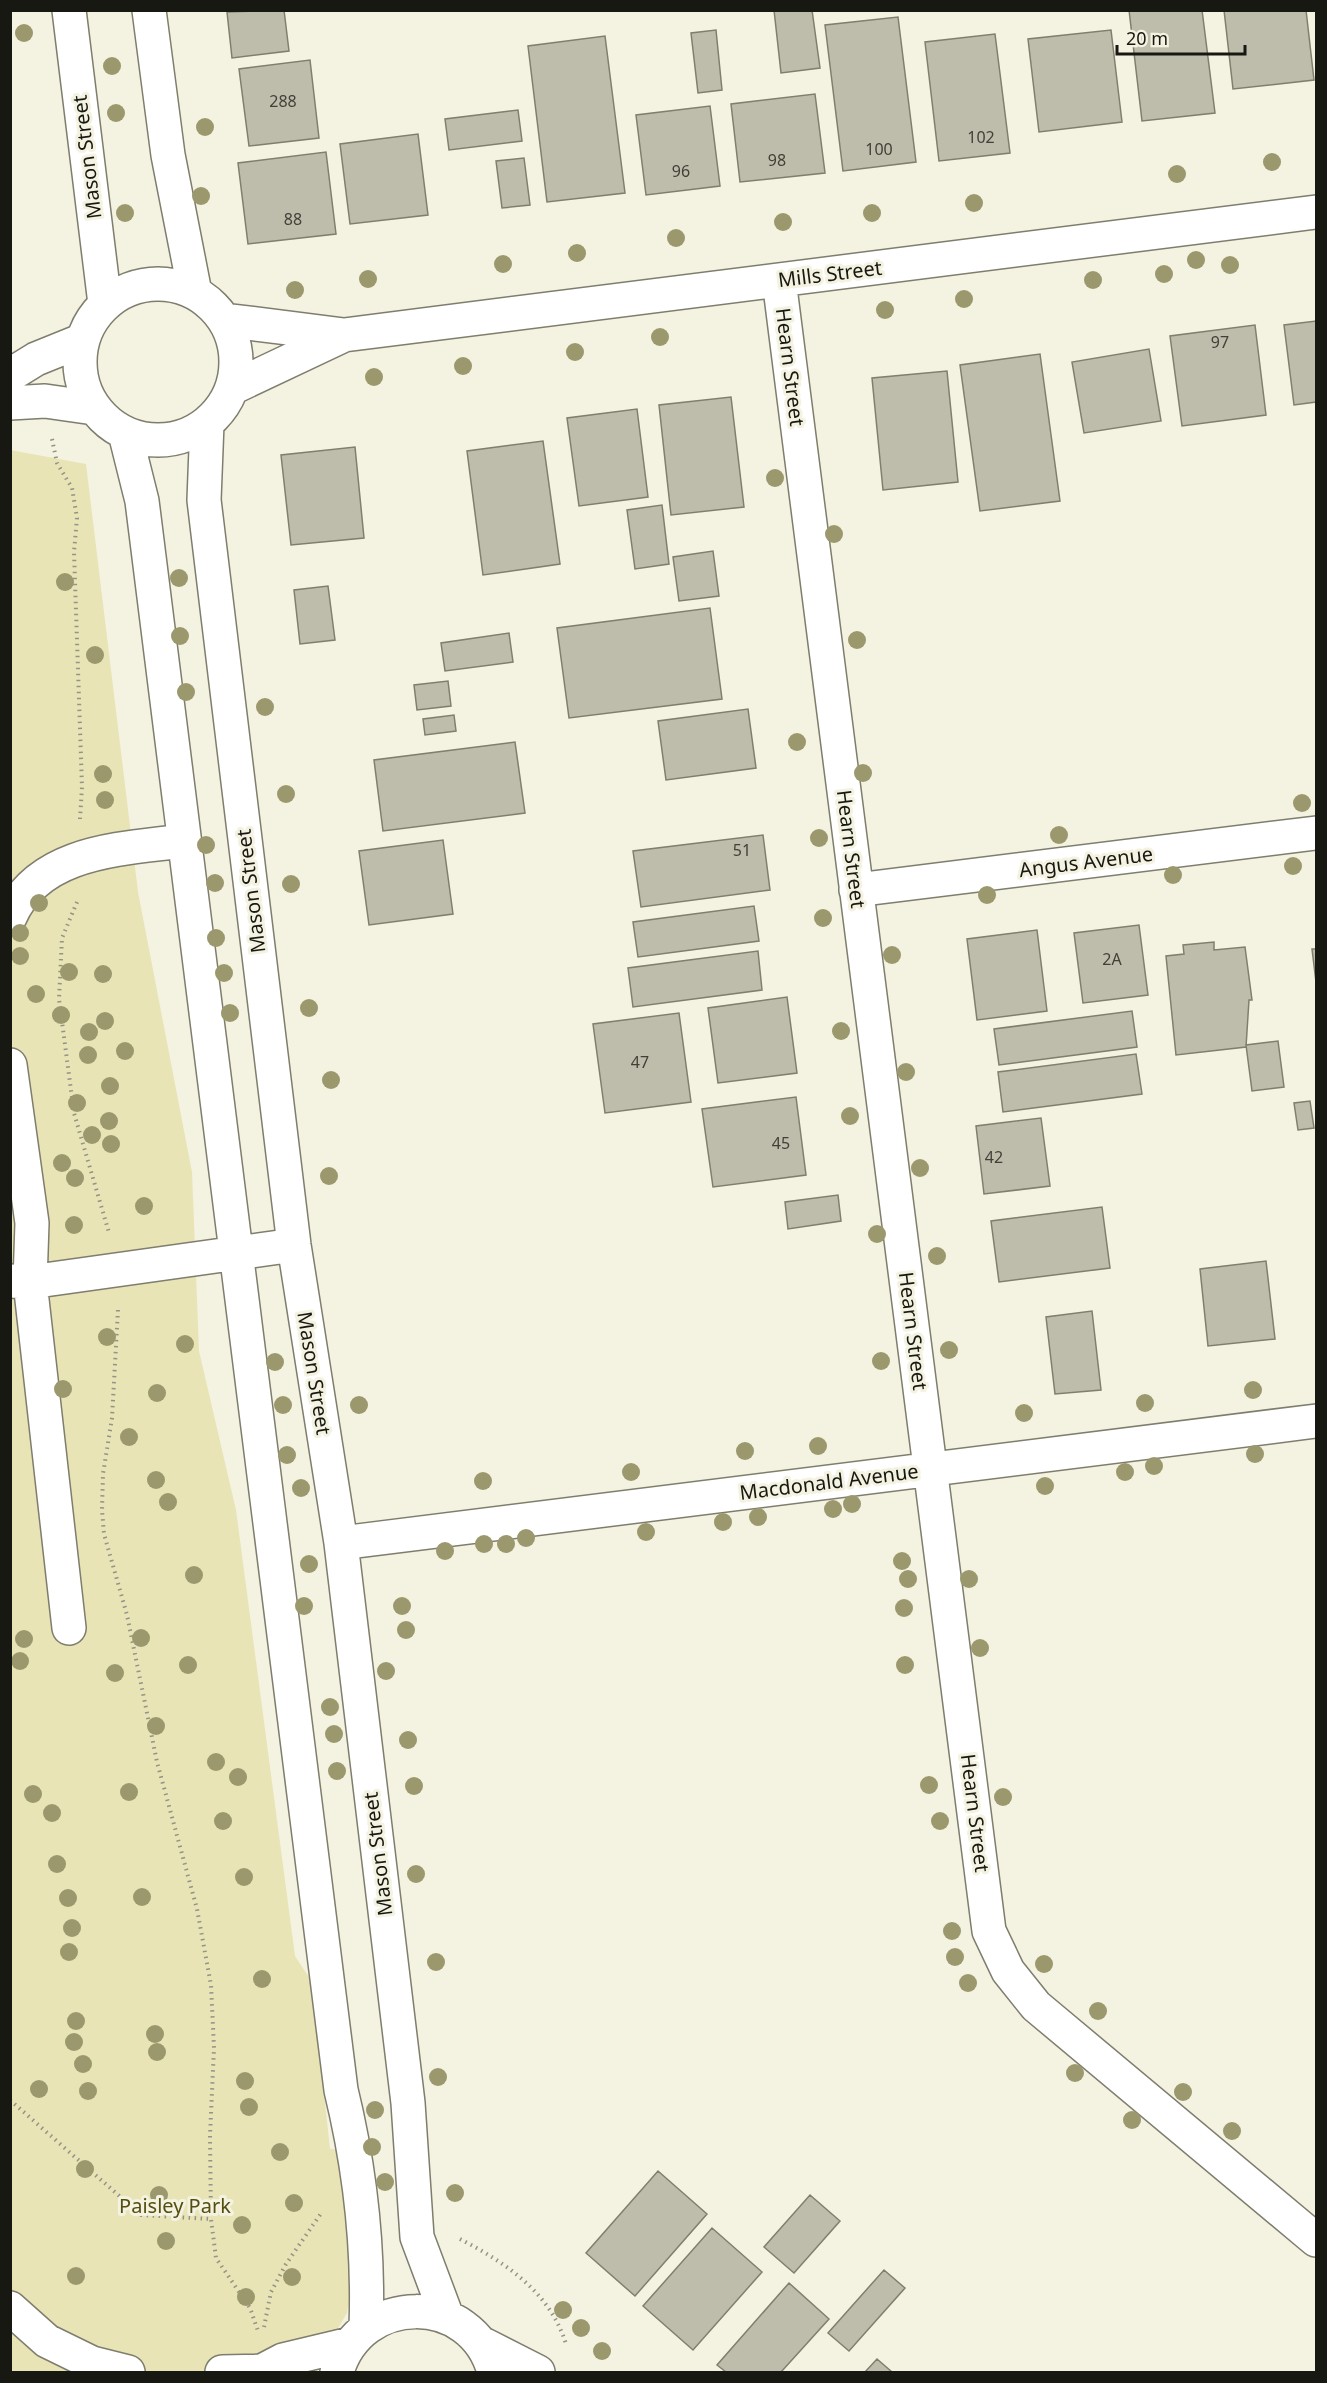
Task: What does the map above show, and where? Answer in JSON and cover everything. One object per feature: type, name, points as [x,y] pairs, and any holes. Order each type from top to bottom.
[{"type":"street","name":"Mason Street","points":[[69,10],[105,304]]},
{"type":"street","points":[[149,10],[168,156],[195,293]]},
{"type":"street","name":"Mills Street","points":[[224,320],[344,335],[1317,212]]},
{"type":"street","name":"Hearn Street","points":[[779,280],[990,1931],[1008,1971],[1036,2006],[1317,2240]]},
{"type":"street","points":[[148,284],[172,285],[195,293],[212,304],[224,320],[234,341],[236,364],[232,388],[222,407],[207,423],[189,435],[167,440],[146,440],[125,433],[108,423],[94,408],[84,387],[80,364],[83,340],[91,320],[105,304],[125,291],[148,284]]},
{"type":"street","name":"Mills Street","points":[[232,388],[344,335]]},
{"type":"street","points":[[10,375],[36,359],[83,340]]},
{"type":"street","points":[[10,403],[45,401],[94,408]]},
{"type":"street","name":"Mason Street","points":[[207,423],[204,500],[294,1245],[341,1543],[408,2103],[417,2237],[447,2317]]},
{"type":"street","points":[[125,433],[142,501],[341,2090],[356,2152],[366,2255],[351,2348]]},
{"type":"street","name":"Angus Avenue","points":[[856,890],[1317,833]]},
{"type":"street","points":[[10,917],[32,886],[59,864],[109,851],[183,841]]},
{"type":"street","points":[[10,1065],[32,1222],[20,1282],[69,1628]]},
{"type":"street","points":[[20,1282],[294,1245]]},
{"type":"street","name":"Macdonald Avenue","points":[[341,1543],[1317,1421]]},
{"type":"street","points":[[10,2308],[47,2341],[92,2363],[128,2373]]},
{"type":"street","points":[[222,2373],[262,2361],[283,2360],[351,2348],[384,2317],[405,2312],[426,2312],[447,2317],[465,2328],[481,2343],[538,2373]]},
{"type":"street","points":[[481,2343],[494,2373]]},
{"type":"path","points":[[51,436],[57,463],[72,488],[77,518],[74,552],[82,788],[79,821]]},
{"type":"path","points":[[80,893],[62,938],[59,999],[74,1113],[110,1237]]},
{"type":"path","points":[[118,1299],[116,1376],[102,1510],[104,1534],[127,1615],[158,1762],[183,1850],[205,1946],[211,1985],[214,2048],[210,2136],[211,2219],[216,2258],[250,2308],[262,2361]]},
{"type":"path","points":[[10,2100],[141,2215],[211,2219]]},
{"type":"path","points":[[262,2361],[272,2292],[286,2264],[316,2221],[325,2202]]},
{"type":"path","points":[[456,2236],[493,2256],[541,2296],[555,2317],[569,2353]]},
{"type":"green space","name":"Paisley Park","points":[[10,450],[86,464],[138,892],[192,1172],[199,1351],[236,1510],[295,1956],[312,1982],[330,2149],[346,2150],[353,2272],[347,2313],[334,2335],[283,2372],[11,2372]]},
{"type":"building","points":[[284,10],[289,51],[232,58],[227,12]]},
{"type":"building","points":[[774,10],[812,10],[820,68],[781,73]]},
{"type":"building","points":[[1129,10],[1202,10],[1215,113],[1142,121]]},
{"type":"building","points":[[1224,10],[1306,10],[1314,80],[1233,89]]},
{"type":"building","points":[[898,17],[916,162],[843,171],[825,25]]},
{"type":"building","points":[[716,30],[722,90],[698,93],[691,33]]},
{"type":"building","points":[[1111,30],[1122,122],[1039,132],[1028,39]]},
{"type":"building","points":[[995,34],[1010,153],[939,161],[925,42]]},
{"type":"building","points":[[605,36],[625,193],[547,202],[528,46]]},
{"type":"building","points":[[310,60],[319,138],[249,146],[239,69]]},
{"type":"building","points":[[815,94],[825,173],[740,182],[731,104]]},
{"type":"building","points":[[710,106],[720,186],[646,195],[636,115]]},
{"type":"building","points":[[518,110],[522,141],[449,150],[445,119]]},
{"type":"building","points":[[418,134],[428,215],[350,224],[340,144]]},
{"type":"building","points":[[326,152],[336,234],[248,244],[238,163]]},
{"type":"building","points":[[524,158],[530,205],[502,208],[496,161]]},
{"type":"building","points":[[1316,321],[1316,402],[1294,405],[1284,325]]},
{"type":"building","points":[[1255,325],[1266,415],[1182,426],[1170,336]]},
{"type":"building","points":[[1149,349],[1161,421],[1084,433],[1072,362]]},
{"type":"building","points":[[1040,354],[1060,501],[980,511],[960,365]]},
{"type":"building","points":[[947,371],[958,482],[883,490],[872,378]]},
{"type":"building","points":[[731,397],[744,507],[671,515],[659,405]]},
{"type":"building","points":[[637,409],[648,497],[579,506],[567,418]]},
{"type":"building","points":[[543,441],[560,564],[483,575],[467,451]]},
{"type":"building","points":[[355,447],[364,538],[291,545],[281,455]]},
{"type":"building","points":[[662,505],[669,564],[635,569],[627,510]]},
{"type":"building","points":[[713,551],[719,596],[679,601],[673,557]]},
{"type":"building","points":[[328,586],[335,640],[300,644],[294,590]]},
{"type":"building","points":[[710,608],[722,699],[569,718],[557,628]]},
{"type":"building","points":[[509,633],[513,662],[445,671],[441,643]]},
{"type":"building","points":[[448,681],[451,706],[417,710],[414,685]]},
{"type":"building","points":[[748,709],[756,768],[666,780],[658,721]]},
{"type":"building","points":[[454,715],[456,731],[425,735],[423,719]]},
{"type":"building","points":[[515,742],[525,813],[383,831],[374,760]]},
{"type":"building","points":[[763,835],[770,890],[641,907],[633,851]]},
{"type":"building","points":[[443,840],[453,914],[369,925],[359,851]]},
{"type":"building","points":[[754,906],[759,941],[638,957],[633,922]]},
{"type":"building","points":[[1139,925],[1148,995],[1083,1003],[1074,933]]},
{"type":"building","points":[[1037,930],[1047,1011],[977,1020],[967,939]]},
{"type":"building","points":[[1214,942],[1214,950],[1245,947],[1252,1000],[1249,1000],[1246,1047],[1176,1055],[1166,956],[1184,954],[1183,945]]},
{"type":"building","points":[[1312,949],[1316,949],[1316,982]]},
{"type":"building","points":[[758,951],[762,990],[633,1007],[628,968]]},
{"type":"building","points":[[787,997],[797,1073],[718,1083],[708,1008]]},
{"type":"building","points":[[1132,1011],[1137,1047],[999,1065],[994,1029]]},
{"type":"building","points":[[679,1013],[691,1102],[605,1113],[593,1024]]},
{"type":"building","points":[[1278,1041],[1284,1087],[1252,1091],[1246,1045]]},
{"type":"building","points":[[1136,1054],[1142,1094],[1003,1112],[998,1072]]},
{"type":"building","points":[[796,1097],[806,1175],[713,1187],[702,1109]]},
{"type":"building","points":[[1310,1101],[1314,1128],[1298,1130],[1294,1103]]},
{"type":"building","points":[[1041,1118],[1050,1186],[984,1194],[976,1126]]},
{"type":"building","points":[[838,1195],[841,1221],[788,1229],[785,1202]]},
{"type":"building","points":[[1102,1207],[1110,1268],[999,1282],[991,1221]]},
{"type":"building","points":[[1266,1261],[1275,1339],[1208,1346],[1200,1269]]},
{"type":"building","points":[[1092,1311],[1101,1390],[1055,1394],[1046,1317]]},
{"type":"building","points":[[658,2171],[707,2214],[635,2296],[586,2253]]},
{"type":"building","points":[[810,2195],[840,2221],[794,2273],[764,2247]]},
{"type":"building","points":[[712,2228],[762,2272],[693,2350],[643,2306]]},
{"type":"building","points":[[884,2270],[905,2288],[849,2351],[828,2333]]},
{"type":"building","points":[[789,2283],[829,2319],[781,2372],[726,2372],[717,2365]]},
{"type":"building","points":[[877,2359],[892,2372],[865,2372]]}]
